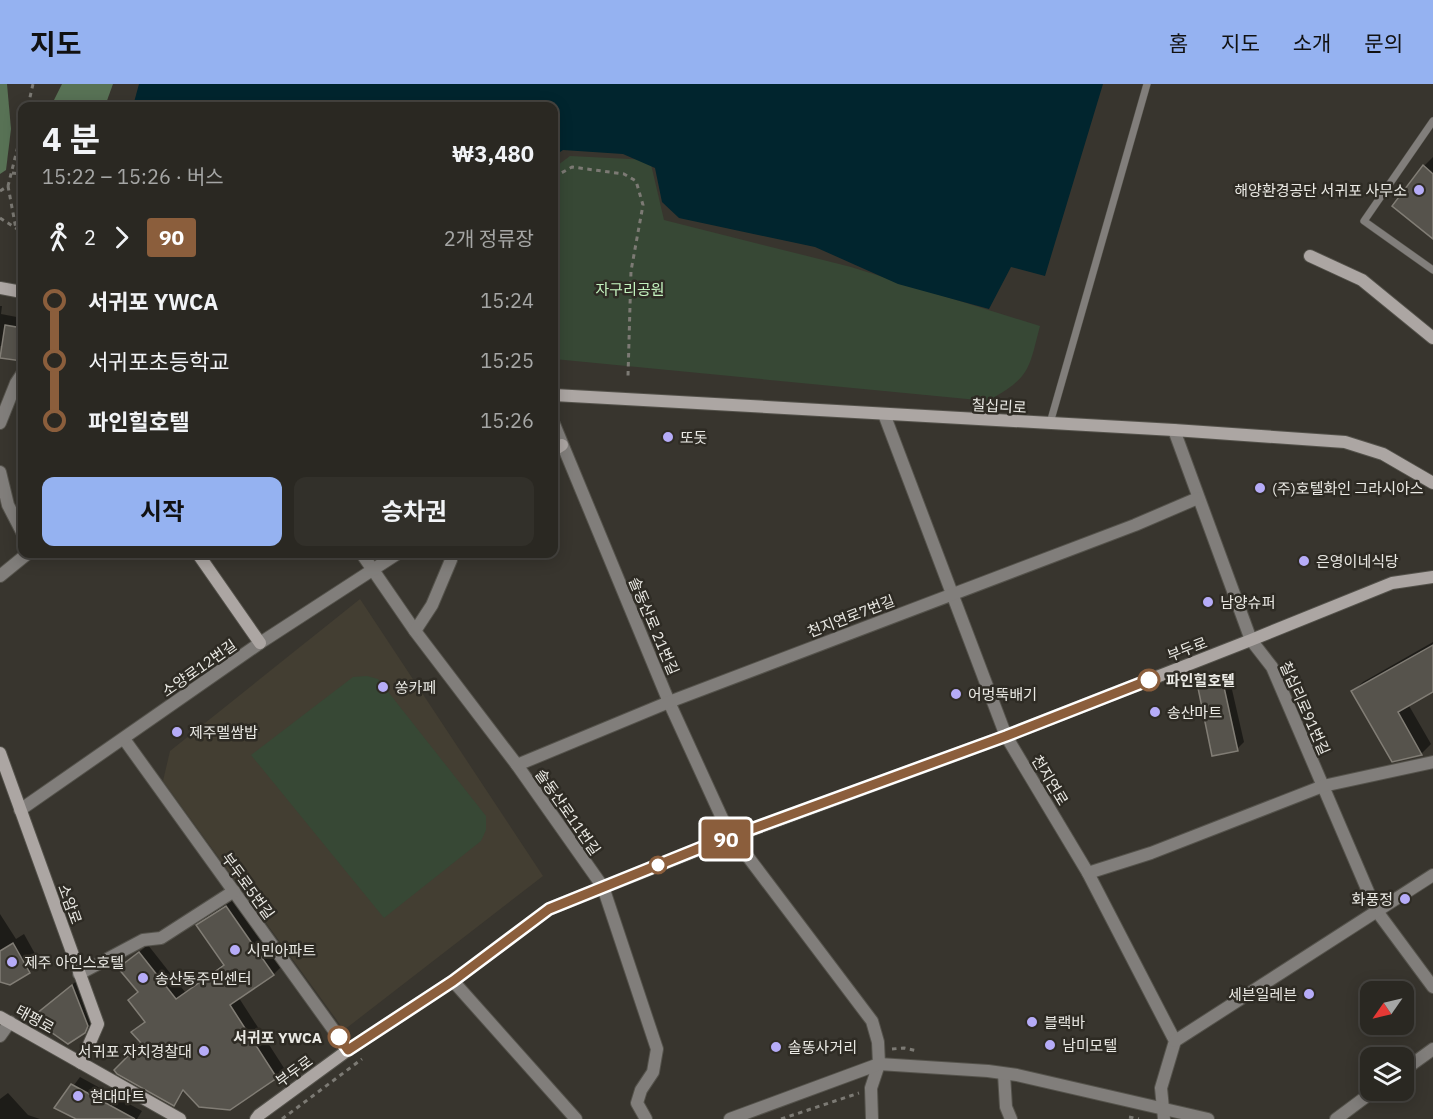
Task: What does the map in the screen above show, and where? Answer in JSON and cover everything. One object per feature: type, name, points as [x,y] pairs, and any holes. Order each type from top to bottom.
[{"type":"street","points":[[1310,256],[1362,280],[1433,338]]},
{"type":"street","points":[[0,288],[18,291]]},
{"type":"street","points":[[0,423],[18,380]]},
{"type":"street","name":"칠십리로","points":[[558,395],[1284,436],[1345,442],[1383,454],[1433,483]]},
{"type":"street","name":"천지연로","points":[[884,414],[1006,736],[1088,873],[1175,1041]]},
{"type":"street","name":"칠십리로91번길","points":[[1174,430],[1251,640],[1272,667],[1376,910],[1433,987]]},
{"type":"street","name":"솔동산로 21번길","points":[[558,448],[722,818],[872,1021],[878,1042],[879,1064]]},
{"type":"street","points":[[0,472],[8,505],[18,524]]},
{"type":"street","name":"천지연로7번길","points":[[517,765],[669,702],[1135,525],[1198,498]]},
{"type":"street","points":[[0,576],[22,558]]},
{"type":"street","points":[[201,558],[260,644]]},
{"type":"street","name":"솔동산로11번길","points":[[365,558],[416,631],[517,765],[603,887],[657,1049],[653,1072],[641,1090],[637,1103],[646,1119]]},
{"type":"street","name":"소양로12번길","points":[[20,810],[260,644],[391,558]]},
{"type":"street","points":[[416,631],[432,605],[451,558]]},
{"type":"street","name":"부두로","points":[[256,1119],[348,1050],[453,981],[549,909],[734,837],[1006,736],[1392,583],[1433,577]]},
{"type":"street","name":"부두로5번길","points":[[124,739],[348,1050]]},
{"type":"street","name":"소암로","points":[[0,753],[98,1024],[81,1063]]},
{"type":"street","points":[[1088,873],[1151,853],[1323,786],[1433,762]]},
{"type":"street","points":[[1163,1113],[1161,1088],[1175,1041],[1433,875]]},
{"type":"street","points":[[79,974],[143,940],[161,939],[234,891]]},
{"type":"street","points":[[453,981],[576,1119]]},
{"type":"street","points":[[0,1036],[5,1020]]},
{"type":"street","name":"태평로","points":[[5,1020],[180,1119]]},
{"type":"street","points":[[1414,1063],[1433,1049]]},
{"type":"street","points":[[873,1119],[872,1088],[879,1064]]},
{"type":"street","points":[[730,1119],[879,1064],[1017,1075],[1163,1113],[1208,1119]]},
{"type":"street","points":[[1004,1074],[1006,1107],[1011,1119]]},
{"type":"street","points":[[1336,1119],[1361,1101]]},
{"type":"lane","points":[[1050,423],[1147,84]]},
{"type":"lane","points":[[1433,121],[1364,220],[1433,270]]},
{"type":"path","points":[[29,102],[33,84]]},
{"type":"path","points":[[16,229],[8,186],[18,147]]},
{"type":"path","points":[[558,175],[572,167],[624,174],[636,182],[643,206],[631,271],[628,376]]},
{"type":"path","points":[[12,173],[18,174]]},
{"type":"path","points":[[0,191],[8,186]]},
{"type":"path","points":[[0,218],[16,229]]},
{"type":"path","points":[[282,1119],[370,1053]]},
{"type":"path","points":[[781,1119],[872,1088]]},
{"type":"path","points":[[1127,1116],[1138,1119]]},
{"type":"shaded area","points":[[360,599],[543,876],[344,1030],[163,781],[170,751]]},
{"type":"green space","points":[[0,84],[7,84],[11,129],[6,170],[0,174]]},
{"type":"green space","points":[[62,84],[113,84],[106,102],[53,102]]},
{"type":"green space","name":"자구리공원","points":[[570,156],[650,160],[664,220],[851,267],[1040,326],[1029,364],[1020,379],[988,401],[558,359],[558,165]]},
{"type":"green space","points":[[367,676],[378,679],[486,816],[486,830],[481,841],[384,918],[251,755],[353,677]]},
{"type":"water","points":[[139,84],[1103,84],[1045,276],[1011,267],[989,309],[898,284],[815,247],[679,218],[662,202],[655,168],[623,154],[563,150],[558,153],[558,102],[134,102]]},
{"type":"building","name":"해양환경공단 서귀포 사무소","points":[[1423,165],[1433,174],[1433,239],[1392,206]]},
{"type":"building","points":[[5,325],[18,327],[18,360],[0,358]]},
{"type":"building","points":[[1433,645],[1433,692],[1398,712],[1422,755],[1392,762],[1351,691]]},
{"type":"building","points":[[1222,678],[1238,751],[1212,756],[1197,683]]},
{"type":"building","points":[[226,906],[274,975],[230,1005],[277,1078],[230,1110],[199,1107],[183,1090],[174,1106],[117,1074],[114,1070],[141,1043],[131,1032],[145,1022],[128,1000],[138,992],[118,968],[139,952],[176,999],[224,965],[196,925]]},
{"type":"building","name":"제주 아인스호텔","points":[[13,943],[30,973],[10,985],[0,982],[0,951]]},
{"type":"building","points":[[72,985],[88,1026],[85,1033],[68,1044],[31,1018]]},
{"type":"building","name":"현대마트","points":[[71,1084],[135,1119],[76,1119],[54,1108]]},
{"type":"bus line","name":"90","points":[[339,1037],[348,1050],[453,981],[549,909],[705,846],[1006,736],[1149,680]]},
{"type":"place","name":"해양환경공단 서귀포 사무소","points":[[1419,190]]},
{"type":"place","name":"또돗","points":[[668,437]]},
{"type":"place","name":"(주)호텔화인 그라시아스","points":[[1260,488]]},
{"type":"place","name":"은영이네식당","points":[[1304,561]]},
{"type":"place","name":"남양슈퍼","points":[[1208,602]]},
{"type":"place","name":"파인힐호텔","points":[[1149,680]]},
{"type":"place","name":"쏭카페","points":[[383,687]]},
{"type":"place","name":"어멍뚝배기","points":[[956,694]]},
{"type":"place","name":"송산마트","points":[[1155,712]]},
{"type":"place","name":"제주멜쌈밥","points":[[177,732]]},
{"type":"place","name":"화풍정","points":[[1405,899]]},
{"type":"place","name":"시민아파트","points":[[235,950]]},
{"type":"place","name":"제주 아인스호텔","points":[[12,962]]},
{"type":"place","name":"송산동주민센터","points":[[143,978]]},
{"type":"place","name":"세븐일레븐","points":[[1309,994]]},
{"type":"place","name":"블랙바","points":[[1032,1022]]},
{"type":"place","name":"서귀포 YWCA","points":[[339,1037]]},
{"type":"place","name":"남미모텔","points":[[1050,1045]]},
{"type":"place","name":"솔똥사거리","points":[[776,1047]]},
{"type":"place","name":"서귀포 자치경찰대","points":[[204,1051]]},
{"type":"place","name":"현대마트","points":[[78,1096]]}]
